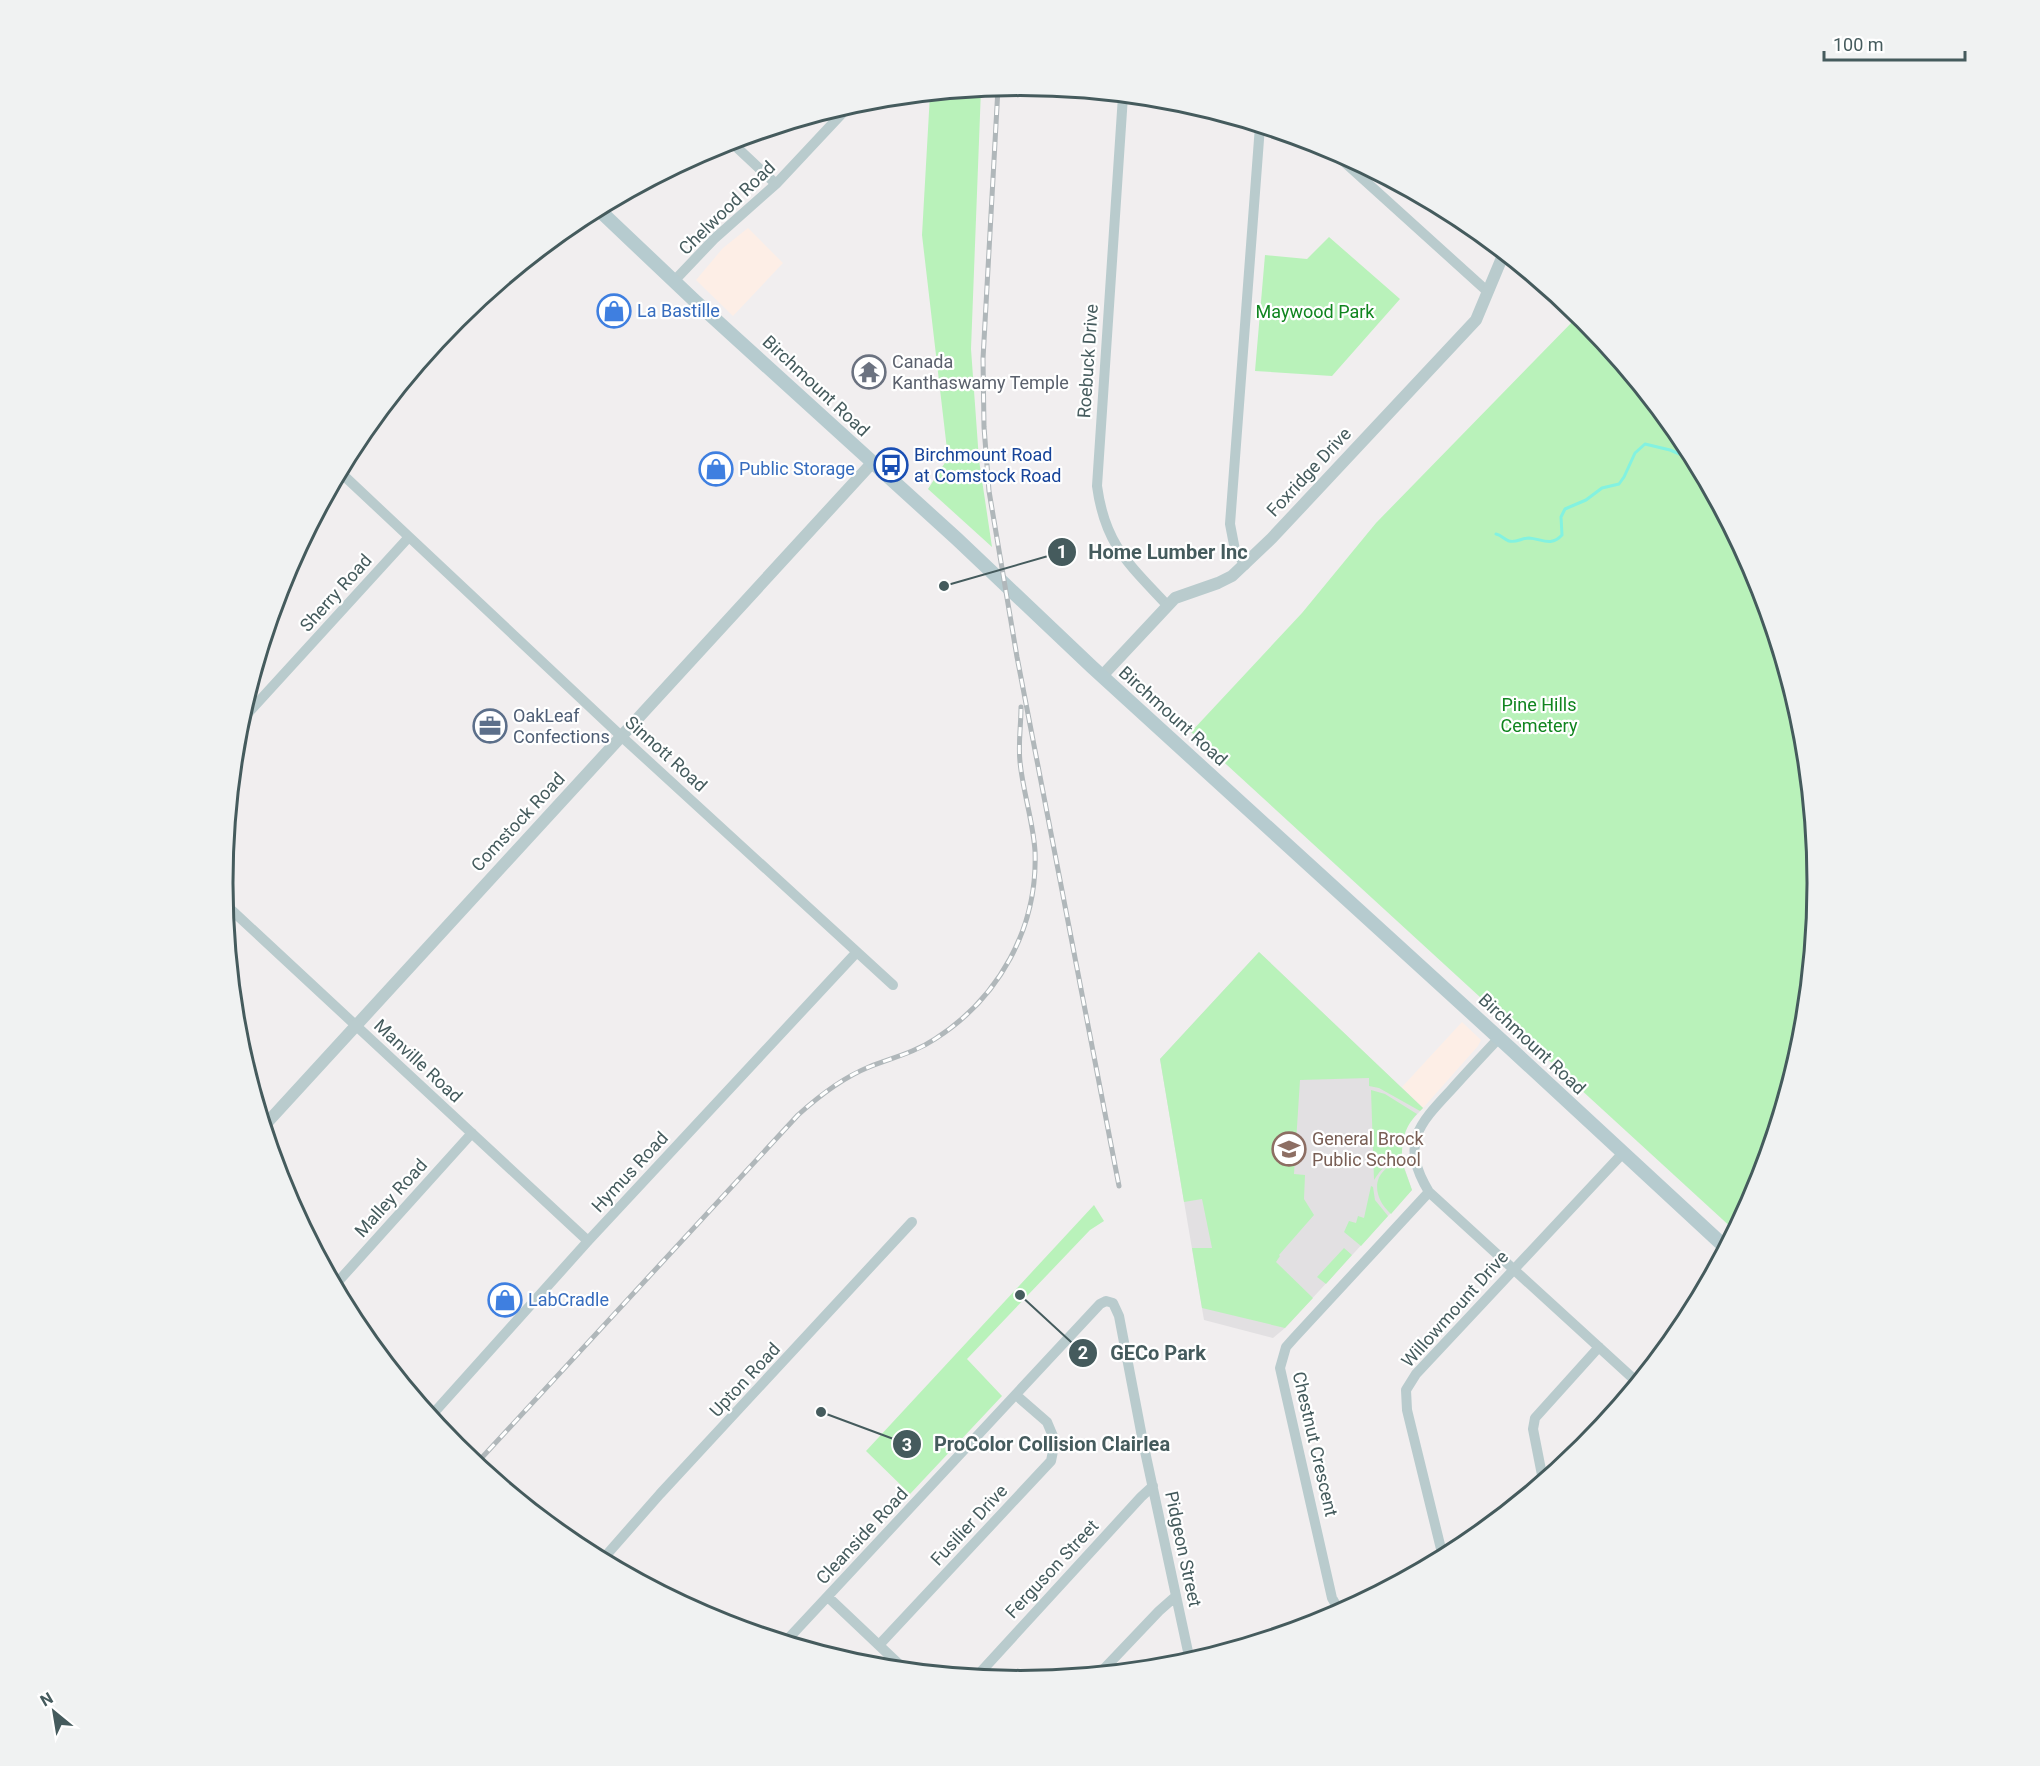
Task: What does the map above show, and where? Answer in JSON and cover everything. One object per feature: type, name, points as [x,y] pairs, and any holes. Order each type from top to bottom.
[{"type":"main road","name":"Birchmount Road","points":[[605,215],[695,301],[957,539],[1102,676],[1720,1243]]},
{"type":"street","name":"Roebuck Drive","points":[[1123,103],[1097,486],[1104,519],[1115,545],[1134,572],[1167,605]]},
{"type":"street","name":"Chelwood Road","points":[[675,280],[714,239],[776,184],[838,118]]},
{"type":"street","points":[[1245,565],[1235,550],[1230,524],[1259,134]]},
{"type":"street","points":[[738,149],[776,184]]},
{"type":"street","points":[[1354,171],[1488,292]]},
{"type":"street","name":"Foxridge Drive","points":[[1102,676],[1175,598],[1232,576],[1314,494],[1476,320],[1501,261]]},
{"type":"street","name":"Comstock Road","points":[[270,1119],[872,463]]},
{"type":"street","name":"Sinnott Road","points":[[346,477],[621,736],[893,985]]},
{"type":"street","name":"Sherry Road","points":[[253,707],[408,538]]},
{"type":"street","name":"Manville Road","points":[[234,912],[588,1241]]},
{"type":"street","name":"Hymus Road","points":[[436,1410],[588,1241],[856,953]]},
{"type":"street","points":[[1499,1038],[1435,1107],[1419,1128],[1415,1143],[1419,1173],[1429,1192],[1632,1377]]},
{"type":"street","name":"Malley Road","points":[[340,1279],[472,1133]]},
{"type":"street","name":"Willowmount Drive","points":[[1441,1548],[1407,1410],[1406,1390],[1416,1374],[1623,1152]]},
{"type":"street","name":"Chestnut Crescent","points":[[1335,1604],[1332,1598],[1280,1368],[1286,1347],[1429,1192]]},
{"type":"street","name":"Upton Road","points":[[608,1553],[912,1222]]},
{"type":"street","name":"Cleanside Road","points":[[793,1636],[1100,1304],[1106,1301],[1113,1303]]},
{"type":"street","name":"Pidgeon Street","points":[[1113,1303],[1119,1316],[1188,1652]]},
{"type":"street","points":[[1542,1473],[1533,1429],[1535,1418],[1599,1347]]},
{"type":"street","name":"Fusilier Drive","points":[[879,1645],[1052,1461],[1055,1441],[1047,1422],[1016,1395]]},
{"type":"street","name":"Ferguson Street","points":[[983,1669],[1153,1486]]},
{"type":"street","points":[[1108,1664],[1176,1596]]},
{"type":"street","points":[[828,1597],[894,1659]]},
{"type":"shaded area","points":[[748,228],[783,263],[733,316],[696,280],[723,248]]},
{"type":"shaded area","name":"General Brock Public School","points":[[1259,952],[1423,1108],[1409,1123],[1402,1138],[1402,1161],[1412,1190],[1285,1328],[1273,1338],[1204,1320],[1160,1059]]},
{"type":"shaded area","points":[[1462,1022],[1481,1040],[1423,1108],[1402,1087]]},
{"type":"green space","points":[[981,98],[971,349],[979,460],[992,547],[928,489],[948,458],[922,235],[930,102]]},
{"type":"green space","name":"Maywood Park","points":[[1329,237],[1400,299],[1332,376],[1255,371],[1265,255],[1307,259]]},
{"type":"green space","name":"Pine Hills Cemetery","points":[[1572,323],[1612,364],[1644,404],[1702,490],[1726,535],[1765,630],[1792,729],[1800,780],[1807,883],[1800,986],[1792,1037],[1765,1136],[1729,1225],[1191,732],[1302,613],[1376,523]]},
{"type":"green space","name":"General Brock Public School","points":[[1259,952],[1423,1108],[1420,1111],[1379,1088],[1369,1086],[1369,1078],[1300,1080],[1294,1174],[1305,1175],[1304,1199],[1314,1215],[1279,1255],[1276,1262],[1313,1298],[1285,1328],[1202,1308],[1192,1248],[1212,1248],[1202,1199],[1184,1202],[1160,1059]]},
{"type":"green space","points":[[1371,1090],[1385,1094],[1417,1114],[1409,1124],[1405,1135],[1402,1159],[1385,1166],[1374,1180]]},
{"type":"green space","points":[[1402,1162],[1412,1190],[1391,1214],[1380,1199],[1377,1183],[1385,1170]]},
{"type":"green space","points":[[1371,1186],[1375,1200],[1388,1216],[1361,1246],[1344,1232],[1349,1221],[1356,1223],[1358,1216],[1364,1218]]},
{"type":"green space","points":[[1094,1205],[1104,1221],[1090,1230],[967,1359],[1002,1396],[910,1494],[866,1451]]},
{"type":"green space","points":[[1344,1248],[1352,1255],[1326,1284],[1317,1277]]},
{"type":"waterway","points":[[1496,534],[1512,541],[1529,538],[1554,541],[1562,535],[1561,517],[1565,509],[1586,500],[1602,488],[1619,484],[1635,453],[1645,444],[1679,454]]},
{"type":"railway","points":[[998,97],[983,359],[984,427],[989,491],[1017,657],[1119,1186]]},
{"type":"railway","points":[[482,1457],[798,1115],[849,1076],[911,1052],[935,1039],[958,1022],[996,982],[1022,934],[1030,907],[1034,880],[1034,840],[1019,755],[1021,707]]},
{"type":"place","name":"La Bastille","points":[[614,311]]},
{"type":"place","name":"Canada Kanthaswamy Temple","points":[[869,372]]},
{"type":"place","name":"Birchmount Road at Comstock Road","points":[[891,465]]},
{"type":"place","name":"Public Storage","points":[[716,469]]},
{"type":"place","name":"Home Lumber Inc","points":[[944,586]]},
{"type":"place","name":"OakLeaf Confections","points":[[490,726]]},
{"type":"place","name":"General Brock Public School","points":[[1289,1149]]},
{"type":"place","name":"GECo Park","points":[[1020,1295]]},
{"type":"place","name":"LabCradle","points":[[505,1300]]},
{"type":"place","name":"ProColor Collision Clairlea","points":[[821,1412]]}]
